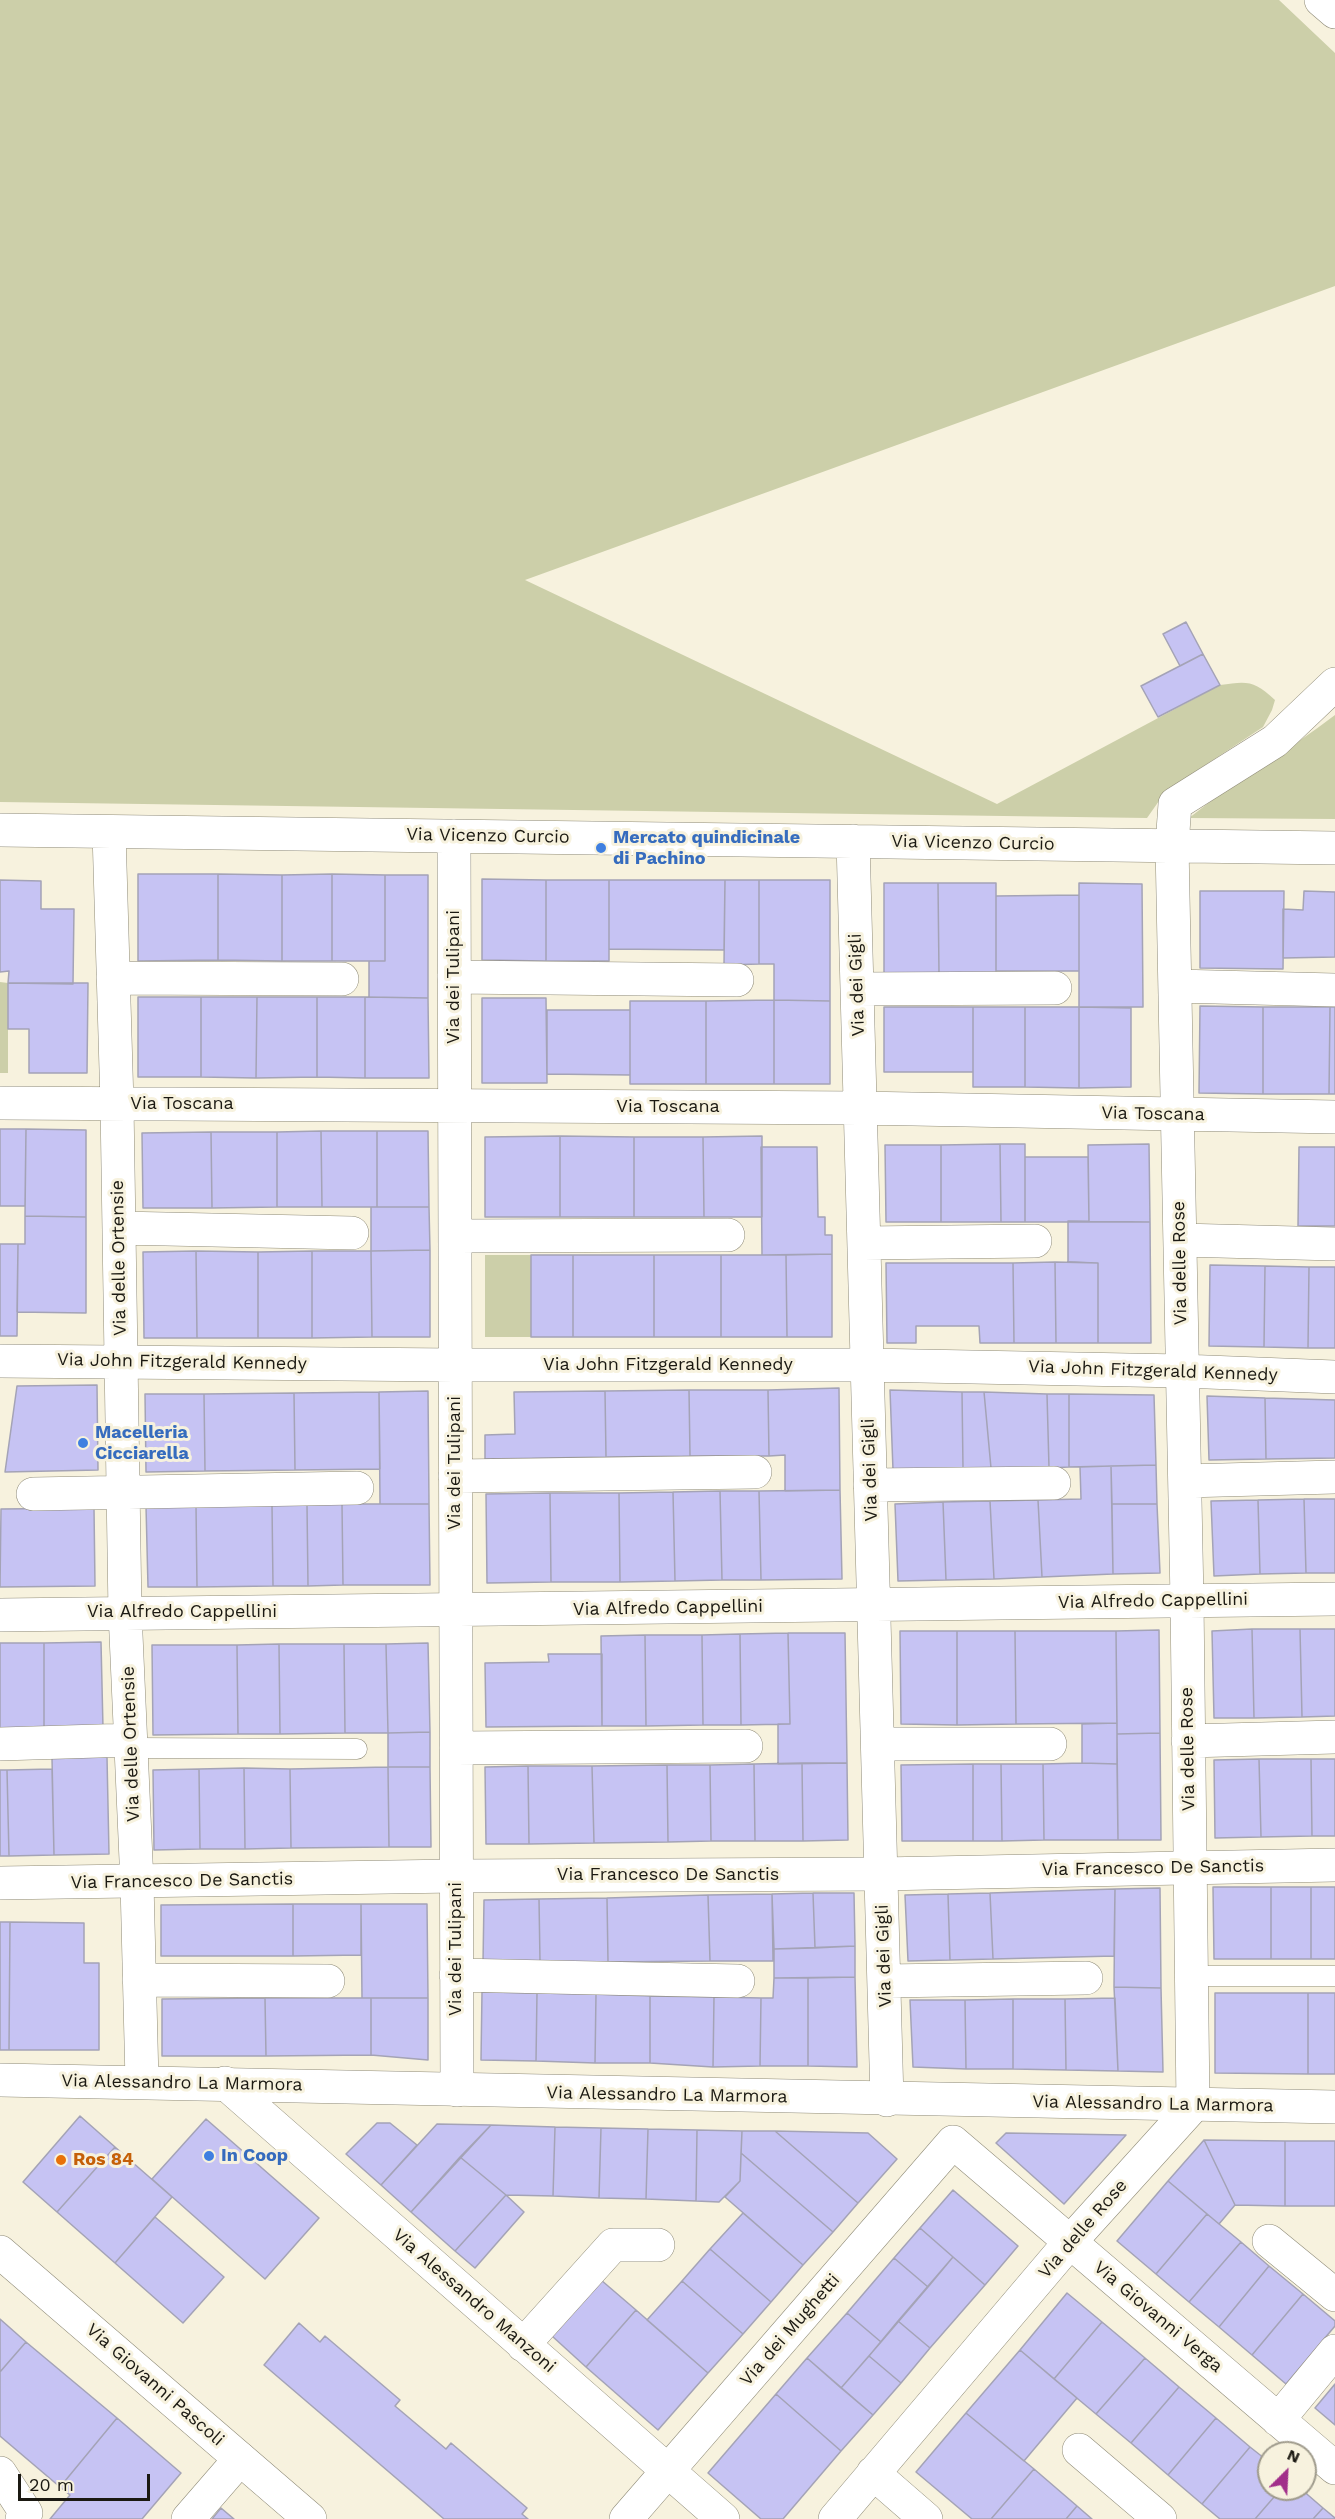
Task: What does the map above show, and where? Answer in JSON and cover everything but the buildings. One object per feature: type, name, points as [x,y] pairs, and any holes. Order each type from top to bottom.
[{"type":"street","points":[[1321,0],[1335,12]]},
{"type":"street","name":"Via delle Rose","points":[[835,2519],[1070,2242],[1193,2106],[1185,1481],[1172,846],[1175,804],[1275,741],[1335,684]]},
{"type":"street","name":"Via Vicenzo Curcio","points":[[0,830],[1335,848]]},
{"type":"street","name":"Via delle Ortensie","points":[[109,831],[117,1104],[125,1612],[137,1883],[142,2081]]},
{"type":"street","name":"Via dei Tulipani","points":[[454,836],[456,2090]]},
{"type":"street","name":"Via dei Gigli","points":[[853,841],[887,2100]]},
{"type":"street","points":[[454,977],[737,980]]},
{"type":"street","points":[[113,978],[342,979]]},
{"type":"street","points":[[1175,986],[1335,990]]},
{"type":"street","points":[[857,989],[1055,988]]},
{"type":"street","name":"Via Toscana","points":[[0,1103],[860,1108],[1335,1117]]},
{"type":"street","points":[[119,1228],[352,1233]]},
{"type":"street","points":[[455,1236],[728,1235]]},
{"type":"street","points":[[1180,1240],[1335,1244]]},
{"type":"street","points":[[864,1243],[1035,1241]]},
{"type":"street","name":"Via John Fitzgerald Kennedy","points":[[0,1361],[454,1365],[867,1365],[1182,1371],[1335,1377]]},
{"type":"street","points":[[455,1476],[755,1472]]},
{"type":"street","points":[[1185,1481],[1335,1477]]},
{"type":"street","points":[[870,1485],[1054,1484]]},
{"type":"street","points":[[33,1494],[357,1488]]},
{"type":"street","name":"Via Alfredo Cappellini","points":[[0,1615],[1335,1599]]},
{"type":"street","points":[[1188,1741],[1335,1737]]},
{"type":"street","points":[[0,1744],[131,1744]]},
{"type":"street","points":[[878,1744],[1050,1744]]},
{"type":"street","points":[[456,1748],[746,1746]]},
{"type":"street","name":"Via Francesco De Sanctis","points":[[0,1883],[137,1883],[456,1876],[881,1874],[1335,1865]]},
{"type":"street","points":[[456,1975],[738,1981]]},
{"type":"street","points":[[884,1981],[1086,1978]]},
{"type":"street","points":[[139,1980],[328,1981]]},
{"type":"street","name":"Via Alessandro La Marmora","points":[[0,2079],[887,2100],[1335,2107]]},
{"type":"street","name":"Via Alessandro Manzoni","points":[[225,2083],[723,2519]]},
{"type":"street","points":[[953,2142],[954,2100]]},
{"type":"street","name":"Via Giovanni Verga","points":[[953,2142],[1335,2468]]},
{"type":"street","name":"Via dei Mughetti","points":[[626,2519],[953,2142]]},
{"type":"street","points":[[1269,2241],[1335,2295]]},
{"type":"street","points":[[524,2345],[613,2245],[658,2245]]},
{"type":"street","name":"Via Giovanni Pascoli","points":[[0,2252],[310,2519]]},
{"type":"street","points":[[1278,2420],[1335,2351]]},
{"type":"street","points":[[1078,2450],[1160,2519]]},
{"type":"street","points":[[188,2519],[240,2458]]},
{"type":"street","points":[[0,2473],[26,2514],[22,2519]]},
{"type":"street","points":[[873,2473],[926,2519]]},
{"type":"lane","points":[[131,1744],[357,1749]]},
{"type":"lane","points":[[1191,1976],[1335,1976]]},
{"type":"green space","points":[[0,0],[1279,0],[1335,53],[1335,286],[525,580],[997,804],[1220,685],[1244,683],[1255,685],[1275,700],[1263,727],[1166,791],[1147,818],[0,802]]},
{"type":"green space","points":[[1335,715],[1335,819],[1189,818],[1225,791]]},
{"type":"green space","points":[[0,982],[8,983],[8,1073],[0,1073]]},
{"type":"green space","points":[[485,1255],[531,1255],[531,1337],[485,1337]]},
{"type":"place","name":"Mercato quindicinale di Pachino","points":[[601,848]]},
{"type":"place","name":"Macelleria Cicciarella","points":[[83,1443]]},
{"type":"place","name":"In Coop","points":[[209,2156]]},
{"type":"place","name":"Ros 84","points":[[61,2160]]}]
